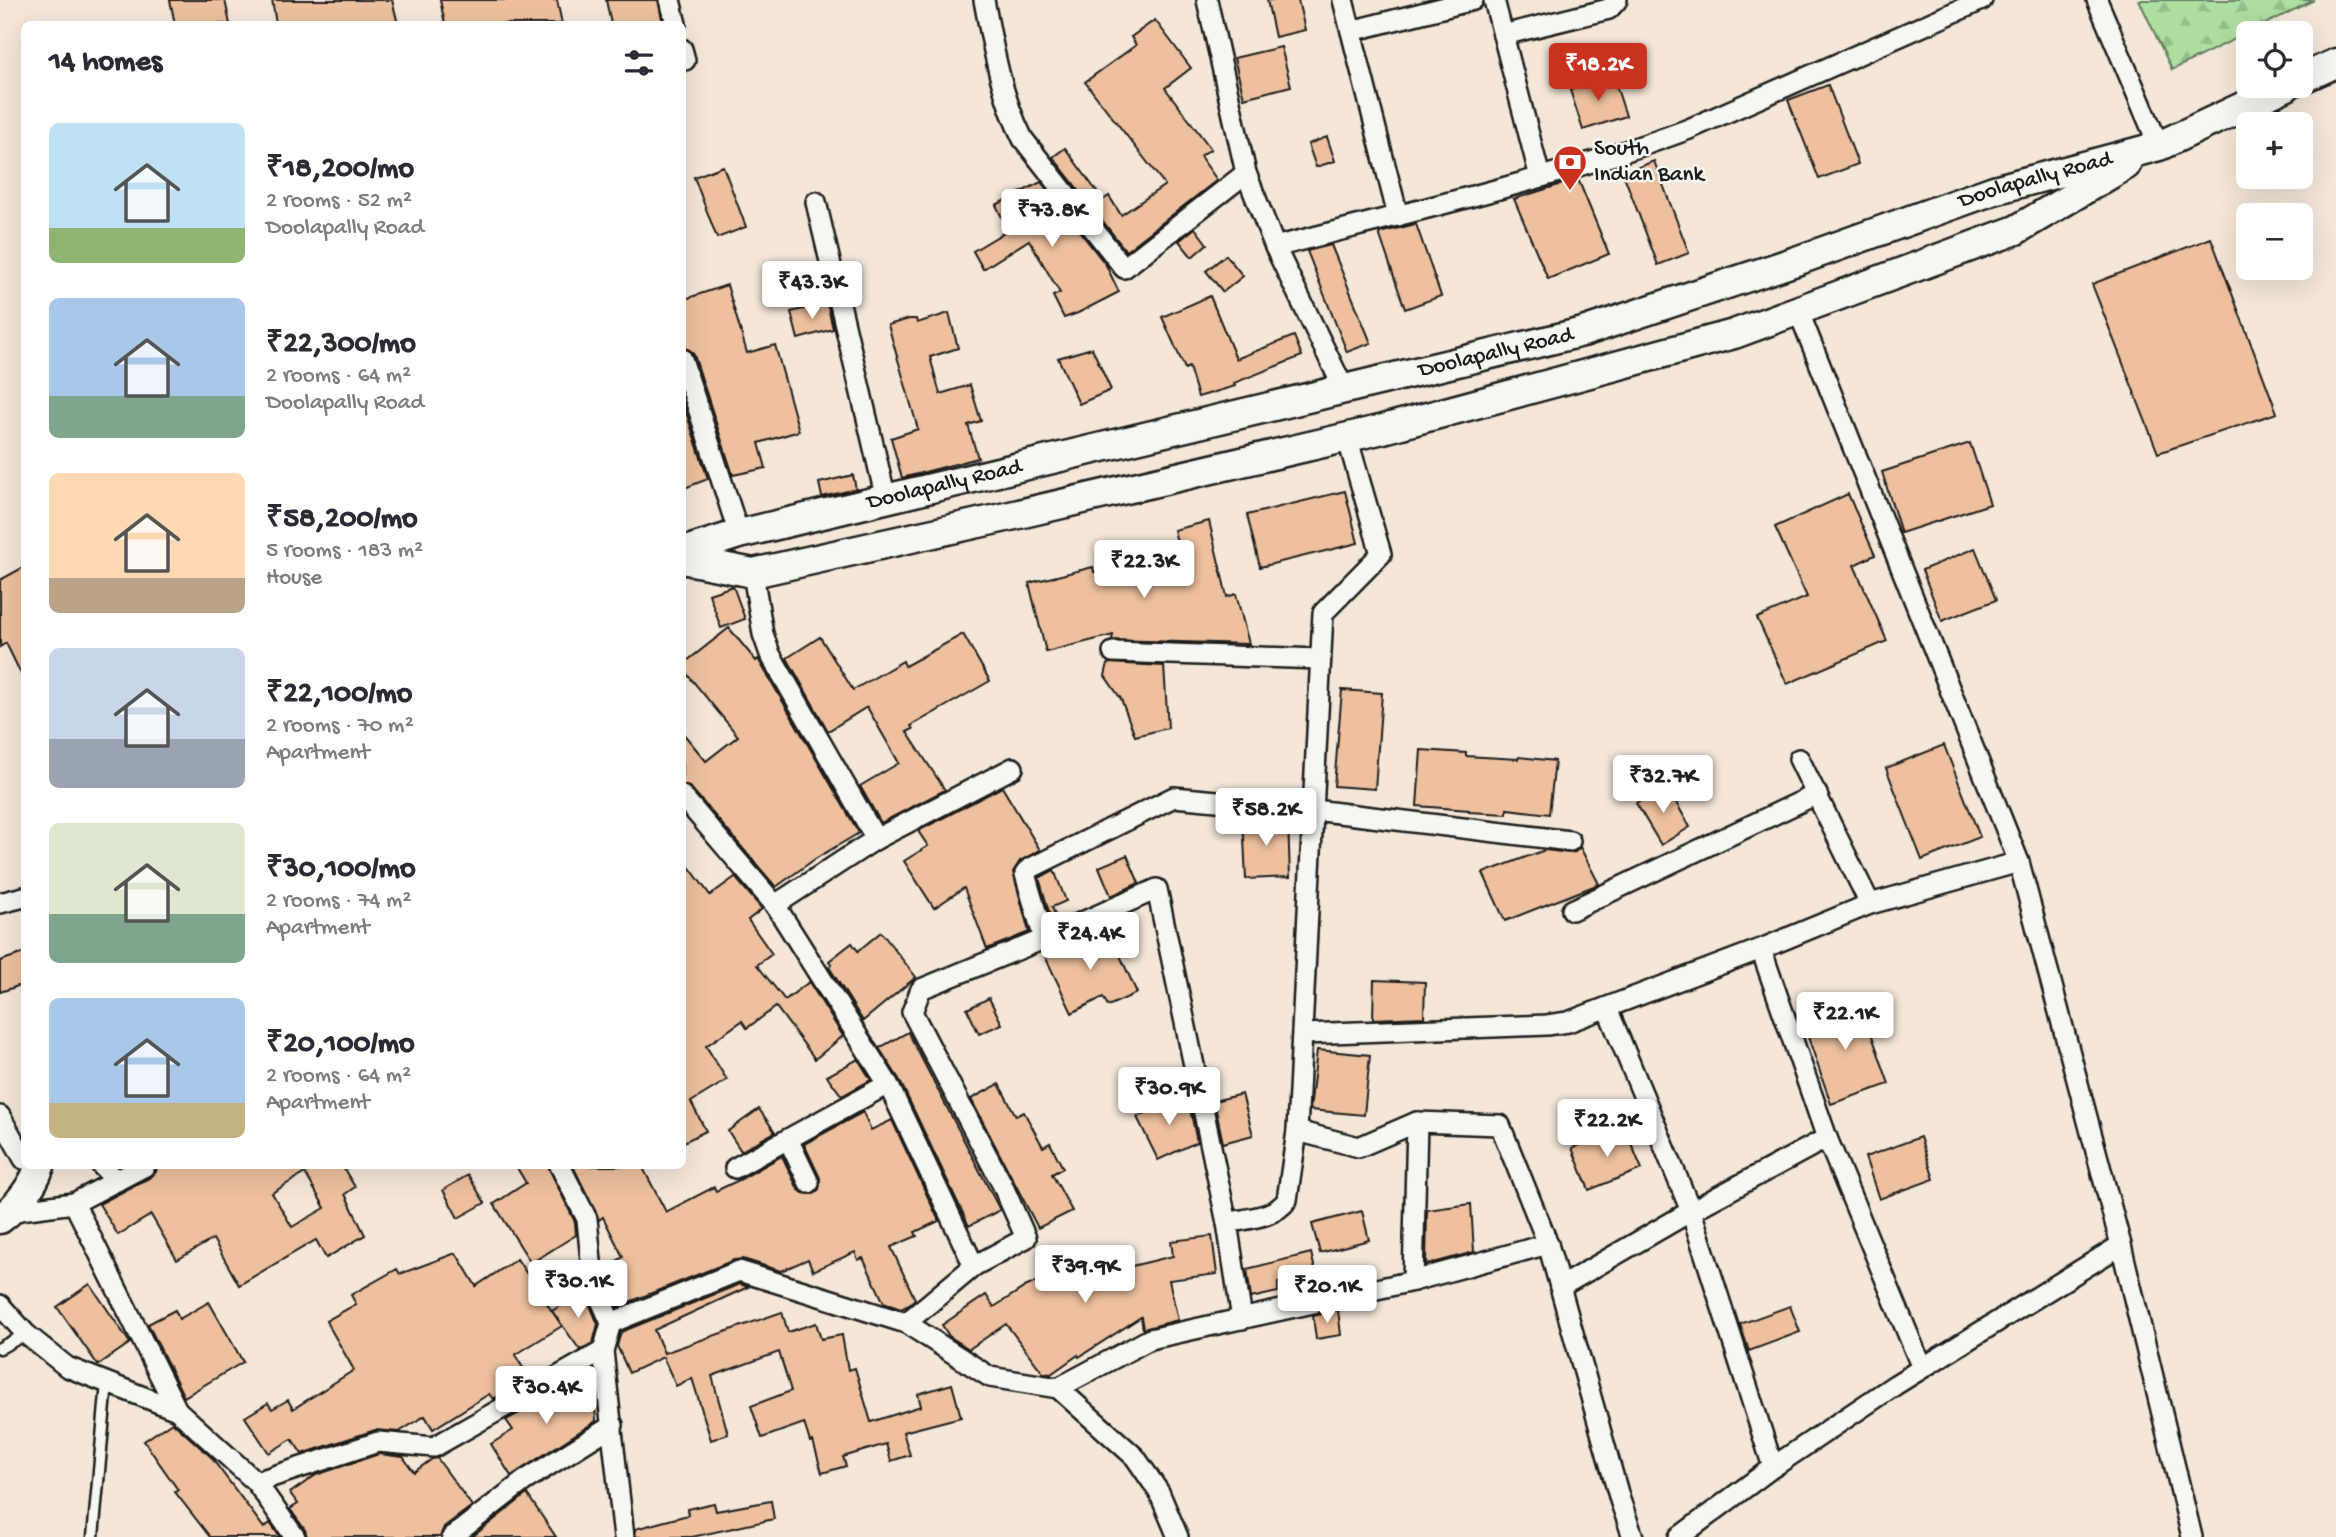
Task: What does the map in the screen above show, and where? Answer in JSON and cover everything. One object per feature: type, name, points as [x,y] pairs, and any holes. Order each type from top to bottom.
[{"type":"main road","points":[[2313,74],[2336,63]]},
{"type":"main road","name":"Doolapally Road","points":[[686,551],[738,534],[1583,332],[1799,260],[1994,190],[2159,146],[2261,98]]},
{"type":"main road","points":[[686,560],[753,573],[1347,437],[1734,334],[2016,230],[2159,146]]},
{"type":"main road","points":[[6,1215],[31,1169]]},
{"type":"street","points":[[670,0],[675,21]]},
{"type":"street","points":[[984,0],[997,65],[1012,116],[1023,139],[1124,268],[1246,173]]},
{"type":"street","points":[[1207,0],[1246,173],[1275,247],[1344,389]]},
{"type":"street","points":[[1343,0],[1398,216]]},
{"type":"street","points":[[1351,31],[1473,0]]},
{"type":"street","points":[[1494,0],[1540,177]]},
{"type":"street","points":[[1503,35],[1609,9],[1617,0]]},
{"type":"street","points":[[1275,247],[1398,216],[1611,156],[1689,128],[1982,0]]},
{"type":"street","points":[[2097,0],[2159,146]]},
{"type":"street","points":[[816,202],[886,499]]},
{"type":"street","points":[[1798,310],[2019,862],[2121,1245],[2192,1537]]},
{"type":"street","points":[[686,372],[738,534]]},
{"type":"street","points":[[1227,1223],[1273,1213],[1282,1208],[1287,1200],[1297,1131],[1303,1034],[1323,613],[1381,554],[1347,437]]},
{"type":"street","points":[[753,573],[763,634],[770,654],[876,839]]},
{"type":"street","points":[[1113,652],[1320,659]]},
{"type":"street","points":[[1799,759],[1870,904]]},
{"type":"street","points":[[775,905],[876,839],[1013,768]]},
{"type":"street","points":[[1572,910],[1817,794]]},
{"type":"street","points":[[1044,939],[1025,874],[1029,869],[1174,797],[1314,810],[1570,841]]},
{"type":"street","points":[[686,801],[775,905],[887,1084],[974,1266]]},
{"type":"street","points":[[1303,1034],[1568,1022],[1761,949],[1870,904],[2019,862]]},
{"type":"street","points":[[906,1323],[974,1266],[1026,1238],[1002,1184],[912,1012],[921,989],[1157,889],[1227,1223],[1242,1319]]},
{"type":"street","points":[[0,903],[21,898]]},
{"type":"street","points":[[1761,949],[1827,1138],[1922,1368]]},
{"type":"street","points":[[1607,1008],[1691,1211],[1773,1467]]},
{"type":"street","points":[[735,1168],[887,1084]]},
{"type":"street","points":[[0,1116],[21,1149]]},
{"type":"street","points":[[1297,1131],[1359,1147],[1417,1122],[1500,1125],[1548,1244],[1620,1500],[1633,1537]]},
{"type":"street","points":[[1413,1281],[1417,1122]]},
{"type":"street","points":[[1560,1287],[1691,1211],[1827,1138]]},
{"type":"street","points":[[788,1139],[810,1183]]},
{"type":"street","points":[[105,1169],[117,1181]]},
{"type":"street","points":[[6,1215],[74,1203],[139,1169]]},
{"type":"street","points":[[562,1169],[587,1219],[593,1282],[611,1323],[603,1351],[624,1537]]},
{"type":"street","points":[[74,1203],[177,1410]]},
{"type":"street","points":[[1058,1388],[1150,1339],[1413,1281],[1548,1244]]},
{"type":"street","points":[[1679,1537],[1773,1467],[1922,1368],[2121,1245]]},
{"type":"street","points":[[611,1323],[738,1271],[906,1323],[990,1377],[1058,1388],[1135,1457],[1159,1492],[1178,1537]]},
{"type":"street","points":[[0,1305],[26,1334],[68,1367],[177,1410],[257,1482],[295,1537]]},
{"type":"street","points":[[257,1482],[378,1442],[434,1447],[603,1351]]},
{"type":"street","points":[[452,1537],[524,1481],[613,1425]]},
{"type":"lane","points":[[0,1348],[26,1334]]},
{"type":"lane","points":[[93,1537],[107,1383]]},
{"type":"green space","points":[[2139,0],[2314,0],[2271,21],[2236,21],[2236,38],[2172,70]]},
{"type":"building","points":[[170,0],[225,0],[229,21],[174,21]]},
{"type":"building","points":[[272,0],[392,0],[397,21],[276,21]]},
{"type":"building","points":[[440,0],[557,0],[561,21],[444,21]]},
{"type":"building","points":[[606,0],[658,0],[662,21],[610,21]]},
{"type":"building","points":[[1267,0],[1298,0],[1305,30],[1275,37]]},
{"type":"building","points":[[1155,20],[1191,68],[1165,88],[1211,149],[1200,156],[1217,180],[1126,251],[1053,157],[1065,148],[1103,200],[1109,196],[1121,215],[1165,185],[1085,82],[1136,45],[1131,37]]},
{"type":"building","points":[[1281,47],[1291,86],[1244,98],[1234,58]]},
{"type":"building","points":[[1613,76],[1626,116],[1583,130],[1570,90]]},
{"type":"building","points":[[1828,85],[1858,164],[1819,179],[1788,100]]},
{"type":"building","points":[[1327,137],[1335,161],[1316,167],[1308,144]]},
{"type":"building","points":[[1654,161],[1689,253],[1658,265],[1623,173]]},
{"type":"building","points":[[723,166],[746,227],[717,238],[694,177]]},
{"type":"building","points":[[1578,179],[1609,254],[1548,279],[1514,199]]},
{"type":"building","points":[[1041,182],[1106,265],[1119,292],[1064,318],[1053,296],[1060,293],[1029,240],[983,269],[973,251],[1008,230],[996,205]]},
{"type":"building","points":[[1416,224],[1441,296],[1405,309],[1379,233]]},
{"type":"building","points":[[1195,228],[1207,244],[1192,257],[1179,241]]},
{"type":"building","points":[[2211,238],[2277,413],[2158,453],[2092,284]]},
{"type":"building","points":[[1331,245],[1371,343],[1347,352],[1307,251]]},
{"type":"building","points":[[1226,255],[1243,276],[1223,292],[1206,271]]},
{"type":"building","points":[[727,285],[747,353],[775,345],[799,431],[759,443],[766,468],[733,475],[694,355],[686,348],[686,299]]},
{"type":"building","points":[[1210,296],[1236,359],[1294,336],[1302,356],[1234,383],[1235,386],[1198,397],[1189,367],[1185,369],[1162,317]]},
{"type":"building","points":[[827,303],[833,329],[798,339],[791,312]]},
{"type":"building","points":[[949,313],[958,348],[930,357],[940,394],[970,385],[981,421],[968,425],[978,458],[902,478],[891,438],[918,429],[888,325],[909,319],[916,319],[917,323]]},
{"type":"building","points":[[1092,348],[1111,390],[1079,404],[1058,358]]},
{"type":"building","points":[[686,412],[708,479],[686,487]]},
{"type":"building","points":[[1970,443],[1990,504],[1901,533],[1882,472]]},
{"type":"building","points":[[853,475],[856,489],[822,497],[819,483]]},
{"type":"building","points":[[1345,491],[1358,543],[1260,567],[1247,515]]},
{"type":"building","points":[[1848,494],[1875,555],[1854,565],[1887,641],[1787,684],[1757,618],[1807,597],[1775,527]]},
{"type":"building","points":[[1209,521],[1227,597],[1236,594],[1249,644],[1112,640],[1113,635],[1046,652],[1029,583],[1093,567],[1094,572],[1179,551],[1174,530]]},
{"type":"building","points":[[1975,548],[1996,600],[1942,621],[1922,570]]},
{"type":"building","points":[[21,569],[21,674],[6,643],[0,647],[0,580]]},
{"type":"building","points":[[733,586],[745,619],[721,628],[709,594]]},
{"type":"building","points":[[729,628],[756,661],[758,659],[859,833],[815,859],[776,887],[691,788],[686,786],[686,737],[706,761],[738,736],[686,673],[686,662]]},
{"type":"building","points":[[963,634],[990,681],[911,726],[913,729],[907,732],[945,790],[881,823],[860,786],[899,763],[867,707],[828,731],[787,658],[820,637],[853,690],[903,661],[905,666]]},
{"type":"building","points":[[1108,663],[1164,666],[1168,728],[1135,736],[1121,699],[1105,676]]},
{"type":"building","points":[[1342,690],[1382,693],[1375,789],[1334,786]]},
{"type":"building","points":[[1944,745],[1980,837],[1922,860],[1886,768]]},
{"type":"building","points":[[1421,750],[1466,753],[1466,756],[1555,761],[1549,814],[1507,809],[1507,814],[1469,812],[1417,806]]},
{"type":"building","points":[[1666,785],[1690,827],[1661,845],[1636,803]]},
{"type":"building","points":[[1002,787],[1040,850],[1020,861],[1013,872],[1029,932],[987,949],[964,888],[934,908],[904,861],[928,846],[918,831]]},
{"type":"building","points":[[1243,818],[1288,820],[1290,877],[1246,879]]},
{"type":"building","points":[[1580,847],[1599,884],[1505,921],[1483,873],[1545,850],[1569,853]]},
{"type":"building","points":[[1127,855],[1139,883],[1111,896],[1099,867]]},
{"type":"building","points":[[686,862],[710,895],[735,877],[762,909],[748,920],[772,954],[757,965],[785,1000],[809,982],[843,1036],[815,1059],[776,1007],[747,1028],[742,1021],[706,1046],[727,1080],[691,1102],[706,1131],[686,1141]]},
{"type":"building","points":[[1054,870],[1066,901],[1052,907],[1057,920],[1052,922],[1039,878]]},
{"type":"building","points":[[1109,931],[1137,993],[1108,1006],[1103,997],[1072,1013],[1043,952],[1073,941],[1075,946]]},
{"type":"building","points":[[881,932],[916,977],[863,1021],[829,967],[832,965],[829,961],[852,943],[858,951]]},
{"type":"building","points":[[21,954],[21,985],[0,992],[0,961]]},
{"type":"building","points":[[1374,980],[1425,982],[1424,1017],[1373,1019]]},
{"type":"building","points":[[989,998],[1002,1024],[979,1034],[967,1009]]},
{"type":"building","points":[[1859,999],[1889,1084],[1831,1104],[1802,1019]]},
{"type":"building","points":[[908,1032],[1000,1210],[969,1226],[899,1079],[879,1048]]},
{"type":"building","points":[[1317,1050],[1370,1055],[1364,1115],[1310,1110]]},
{"type":"building","points":[[858,1059],[871,1080],[842,1096],[827,1076]]},
{"type":"building","points":[[999,1084],[1016,1116],[1024,1112],[1043,1147],[1050,1143],[1063,1168],[1052,1174],[1072,1211],[1038,1228],[971,1099]]},
{"type":"building","points":[[1187,1094],[1197,1142],[1158,1160],[1137,1117]]},
{"type":"building","points":[[1242,1094],[1253,1135],[1223,1143],[1214,1101]]},
{"type":"building","points":[[759,1109],[775,1132],[741,1151],[728,1131]]},
{"type":"building","points":[[863,1112],[871,1130],[892,1120],[939,1221],[915,1232],[917,1236],[891,1247],[915,1299],[907,1306],[901,1309],[884,1303],[863,1258],[858,1260],[855,1252],[813,1271],[808,1259],[781,1271],[743,1259],[734,1260],[617,1307],[605,1279],[604,1269],[623,1257],[603,1217],[599,1220],[574,1169],[644,1169],[666,1212],[714,1187],[716,1191],[741,1179],[782,1156],[798,1189],[803,1193],[814,1194],[819,1189],[820,1178],[804,1144]]},
{"type":"building","points":[[1624,1127],[1642,1169],[1589,1190],[1572,1148]]},
{"type":"building","points":[[1920,1137],[1934,1179],[1879,1199],[1865,1157]]},
{"type":"building","points":[[156,1169],[344,1169],[355,1187],[345,1194],[365,1235],[326,1258],[316,1240],[239,1285],[213,1239],[177,1260],[151,1215],[118,1235],[99,1204],[151,1177]],"holes":[[[305,1173],[325,1208],[292,1227],[272,1193]]]},
{"type":"building","points":[[518,1169],[549,1169],[575,1222],[576,1235],[531,1263],[494,1204],[526,1183]]},
{"type":"building","points":[[468,1175],[485,1203],[458,1218],[443,1190]]},
{"type":"building","points":[[1471,1204],[1474,1252],[1426,1265],[1427,1210]]},
{"type":"building","points":[[1362,1211],[1369,1240],[1320,1253],[1312,1224]]},
{"type":"building","points":[[1212,1236],[1217,1274],[1169,1280],[1178,1320],[1143,1329],[1141,1317],[1051,1374],[1043,1373],[1006,1324],[969,1349],[949,1336],[942,1325],[986,1295],[994,1307],[1025,1287],[1094,1255],[1103,1273],[1173,1256],[1171,1241]]},
{"type":"building","points":[[456,1253],[476,1286],[517,1259],[562,1326],[515,1355],[530,1379],[493,1399],[489,1394],[433,1429],[425,1416],[399,1432],[375,1430],[302,1454],[292,1439],[269,1453],[245,1417],[268,1403],[272,1409],[288,1400],[293,1409],[354,1370],[326,1321],[356,1304],[351,1295],[397,1269],[400,1274]]},
{"type":"building","points":[[1311,1253],[1317,1278],[1278,1283],[1278,1292],[1251,1298],[1247,1269]]},
{"type":"building","points":[[90,1284],[130,1343],[98,1365],[57,1307]]},
{"type":"building","points":[[740,1284],[748,1287],[654,1330],[664,1353],[782,1312],[788,1332],[816,1323],[821,1339],[842,1335],[848,1370],[855,1368],[871,1422],[921,1406],[918,1394],[952,1384],[961,1417],[903,1432],[910,1455],[891,1461],[886,1444],[843,1457],[846,1466],[822,1473],[813,1441],[810,1442],[804,1423],[762,1438],[751,1406],[791,1391],[779,1352],[712,1376],[728,1434],[711,1440],[692,1378],[676,1386],[663,1357],[629,1373],[617,1346],[621,1332]]},
{"type":"building","points":[[584,1291],[598,1324],[593,1343],[580,1350],[552,1311]]},
{"type":"building","points":[[209,1302],[243,1362],[184,1397],[148,1324],[175,1310],[179,1319]]},
{"type":"building","points":[[1790,1306],[1800,1332],[1749,1351],[1740,1324]]},
{"type":"building","points":[[1338,1310],[1341,1335],[1316,1339],[1313,1316]]},
{"type":"building","points":[[586,1377],[594,1393],[596,1421],[511,1476],[491,1444],[513,1430],[506,1420]]},
{"type":"building","points":[[172,1422],[210,1456],[264,1528],[270,1523],[280,1537],[210,1537],[175,1492],[178,1490],[144,1441]]},
{"type":"building","points":[[379,1454],[403,1457],[414,1472],[437,1458],[472,1506],[444,1527],[440,1537],[307,1537],[290,1509],[298,1504],[290,1493],[316,1475]]},
{"type":"building","points":[[527,1494],[556,1537],[472,1537]]},
{"type":"building","points":[[771,1501],[774,1519],[692,1537],[636,1537],[635,1529],[688,1515],[687,1509],[714,1503],[716,1511]]},
{"type":"place","name":"South Indian Bank","points":[[1570,192]]}]
